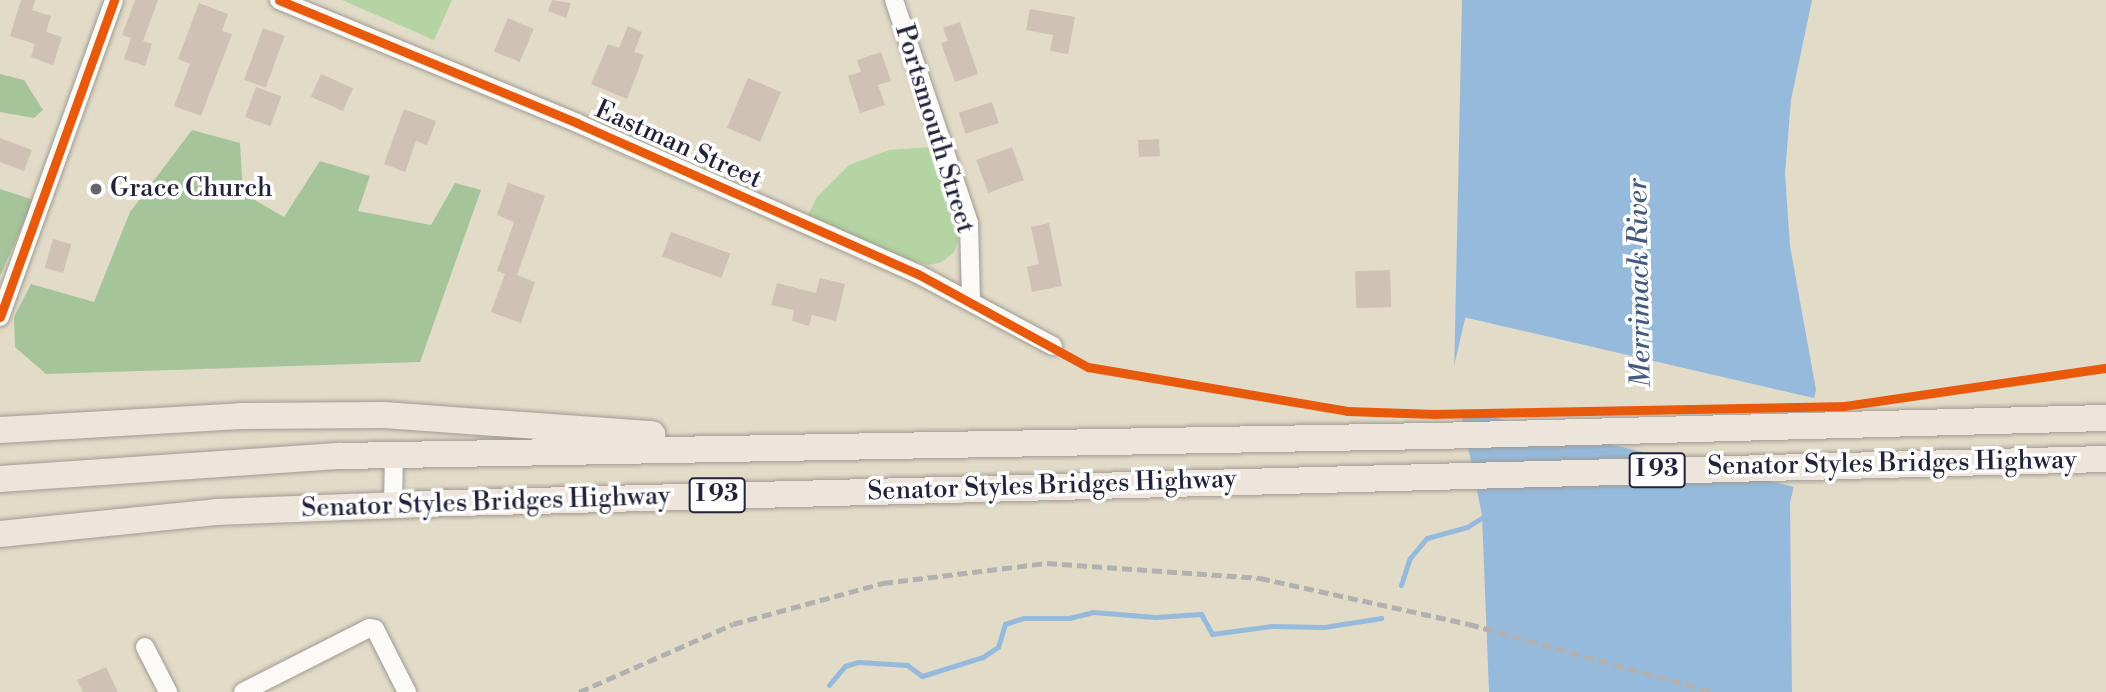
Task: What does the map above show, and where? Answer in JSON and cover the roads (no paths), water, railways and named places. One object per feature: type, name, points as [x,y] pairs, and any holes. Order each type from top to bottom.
[{"type":"highway","points":[[0,430],[241,416],[384,415],[569,425],[758,445]]},
{"type":"highway","name":"I 93","points":[[0,479],[394,454],[758,445],[1435,436],[2106,418]]},
{"type":"highway","name":"Senator Styles Bridges Highway","points":[[0,534],[216,512],[393,505],[2106,458]]},
{"type":"street","points":[[0,317],[114,0]]},
{"type":"street","name":"Eastman Street","points":[[279,0],[577,123],[971,300],[1053,346]]},
{"type":"street","name":"Portsmouth Street","points":[[894,0],[969,223],[971,300]]},
{"type":"street","points":[[393,505],[394,454]]},
{"type":"street","points":[[243,692],[369,628],[375,629],[407,692]]},
{"type":"street","points":[[145,647],[168,692]]},
{"type":"water","name":"Merrimack River","points":[[1462,0],[1812,0],[1791,100],[1785,174],[1790,246],[1816,390],[1790,503],[1792,692],[1489,692],[1482,515],[1454,378]]},
{"type":"waterway","points":[[1401,585],[1410,558],[1427,538],[1467,527],[1486,515]]},
{"type":"waterway","points":[[829,685],[845,666],[858,662],[907,665],[922,676],[983,657],[998,647],[1005,624],[1024,618],[1069,618],[1093,612],[1155,617],[1201,614],[1212,634],[1272,626],[1324,627],[1381,618]]},
{"type":"railway","points":[[579,692],[733,624],[883,583],[1047,563],[1260,578],[1469,624],[1712,692]]},
{"type":"place","name":"Grace Church","points":[[96,189]]}]
